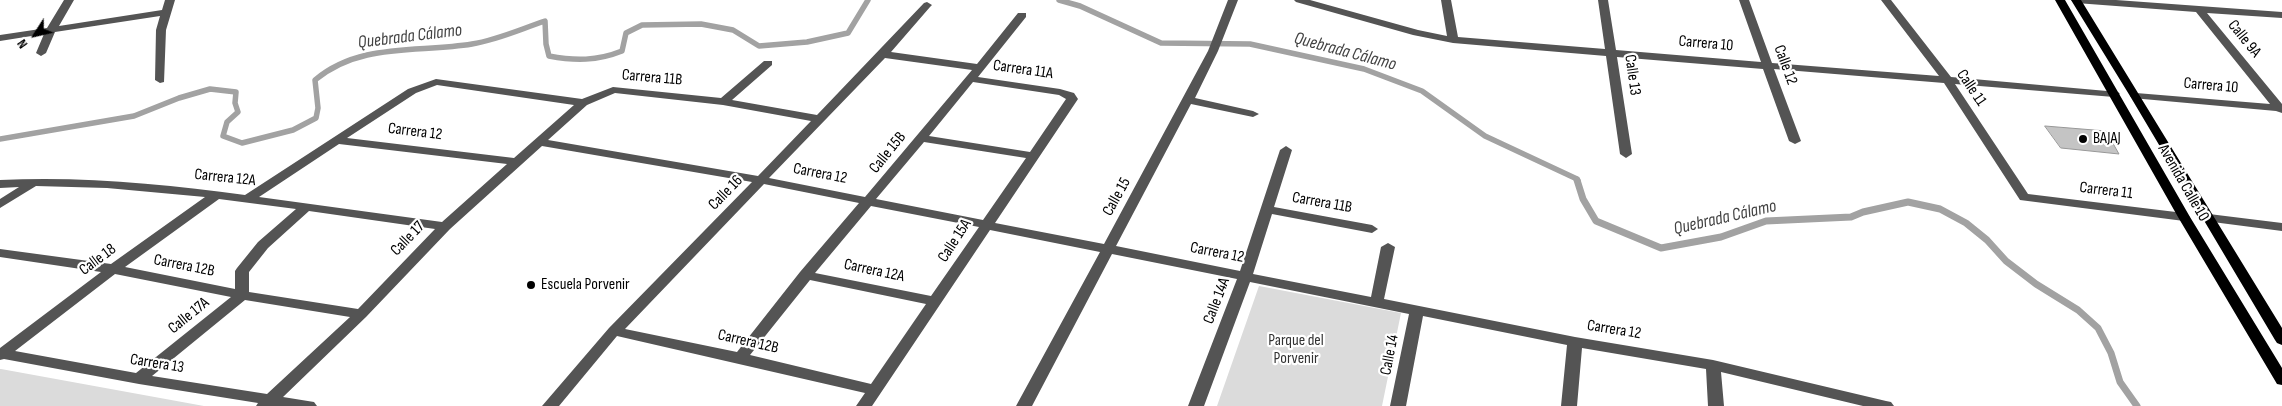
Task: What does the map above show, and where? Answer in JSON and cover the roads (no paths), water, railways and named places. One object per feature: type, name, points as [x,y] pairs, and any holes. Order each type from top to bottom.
[{"type":"main road","name":"Avenida Calle 10","points":[[2060,0],[2184,217],[2282,380]]},
{"type":"main road","name":"Avenida Calle 10","points":[[2076,0],[2210,218],[2282,340]]},
{"type":"street","points":[[41,53],[51,30],[69,0]]},
{"type":"street","points":[[160,80],[161,30],[170,0]]},
{"type":"street","name":"Calle 15","points":[[1024,406],[1188,100],[1213,51],[1233,0]]},
{"type":"street","name":"Carrera 10","points":[[1299,0],[1417,33],[1453,40],[2114,94]]},
{"type":"street","points":[[1446,0],[1453,40]]},
{"type":"street","name":"Calle 13","points":[[1603,0],[1626,154]]},
{"type":"street","name":"Calle 12","points":[[1744,0],[1795,141]]},
{"type":"street","name":"Calle 11","points":[[1886,0],[1947,80],[2024,197]]},
{"type":"street","points":[[2076,0],[2282,15]]},
{"type":"street","name":"Calle 16","points":[[550,406],[614,331],[883,54],[927,5]]},
{"type":"street","name":"Calle 9A","points":[[2199,9],[2281,109]]},
{"type":"street","points":[[0,38],[166,12]]},
{"type":"street","name":"Calle 15B","points":[[740,358],[805,275],[870,202],[921,138],[972,79],[1022,14]]},
{"type":"street","name":"Carrera 11A","points":[[883,54],[980,68]]},
{"type":"street","points":[[723,102],[768,63]]},
{"type":"street","name":"Carrera 11A","points":[[972,79],[1070,95]]},
{"type":"street","points":[[249,198],[425,85],[436,82],[584,103]]},
{"type":"street","name":"Carrera 11B","points":[[584,103],[605,93],[627,90],[723,102],[818,119]]},
{"type":"street","name":"Calle 15A","points":[[864,406],[1072,99],[1070,95]]},
{"type":"street","name":"Carrera 10","points":[[2136,96],[2281,109]]},
{"type":"street","points":[[1188,100],[1253,114]]},
{"type":"street","name":"Calle 17","points":[[267,403],[361,314],[445,226],[584,103]]},
{"type":"street","points":[[921,138],[1033,156]]},
{"type":"street","name":"Carrera 12","points":[[339,140],[517,162]]},
{"type":"street","name":"Carrera 12","points":[[540,142],[761,180],[988,223],[1244,277],[1377,301],[1575,342],[1714,365],[1886,406]]},
{"type":"street","name":"Calle 14A","points":[[1196,406],[1244,277],[1286,150]]},
{"type":"street","points":[[0,204],[35,182]]},
{"type":"street","name":"Carrera 12A","points":[[0,184],[35,182],[122,185],[218,194],[445,226]]},
{"type":"street","name":"Calle 18","points":[[1,354],[218,194]]},
{"type":"street","name":"Carrera 11","points":[[2024,197],[2184,217]]},
{"type":"street","points":[[242,295],[242,271],[263,244],[306,207]]},
{"type":"street","name":"Carrera 11B","points":[[1266,209],[1372,228]]},
{"type":"street","points":[[2210,218],[2282,227]]},
{"type":"street","points":[[1377,301],[1388,247]]},
{"type":"street","name":"Carrera 12B","points":[[0,253],[113,270],[242,295],[361,314]]},
{"type":"street","name":"Carrera 12A","points":[[805,275],[936,302]]},
{"type":"street","name":"Calle 17A","points":[[139,379],[242,295]]},
{"type":"street","name":"Calle 14","points":[[1398,406],[1417,310]]},
{"type":"street","name":"Carrera 12B","points":[[614,331],[740,358],[874,390]]},
{"type":"street","points":[[1569,406],[1575,342]]},
{"type":"street","name":"Carrera 13","points":[[1,354],[267,403],[309,406]]},
{"type":"street","points":[[1714,365],[1716,406]]},
{"type":"waterway","name":"Quebrada Cálamo","points":[[0,139],[134,116],[179,98],[210,89],[236,92],[235,103],[238,112],[227,122],[223,136],[242,143],[293,130],[316,118],[318,108],[315,80],[332,68],[370,54],[472,44],[500,37],[545,21],[546,44],[549,56],[568,59],[604,57],[622,51],[626,33],[642,25],[701,24],[733,30],[759,46],[807,42],[848,33],[868,0]]},
{"type":"waterway","name":"Quebrada Cálamo","points":[[1059,0],[1080,6],[1161,43],[1250,44],[1364,69],[1422,91],[1485,136],[1578,181]]},
{"type":"waterway","name":"Quebrada Cálamo","points":[[1577,180],[1583,199],[1596,221],[1661,248],[1721,237],[1766,221],[1851,217],[1863,212],[1908,202],[1940,209],[1966,223],[1987,240],[2006,261],[2036,284],[2078,310],[2098,328],[2111,353],[2120,382],[2137,406]]},
{"type":"place","name":"BAJAJ","points":[[2083,139]]},
{"type":"place","name":"Escuela Porvenir","points":[[531,285]]},
{"type":"park label","name":"Parque del Porvenir","points":[[1296,350]]}]
